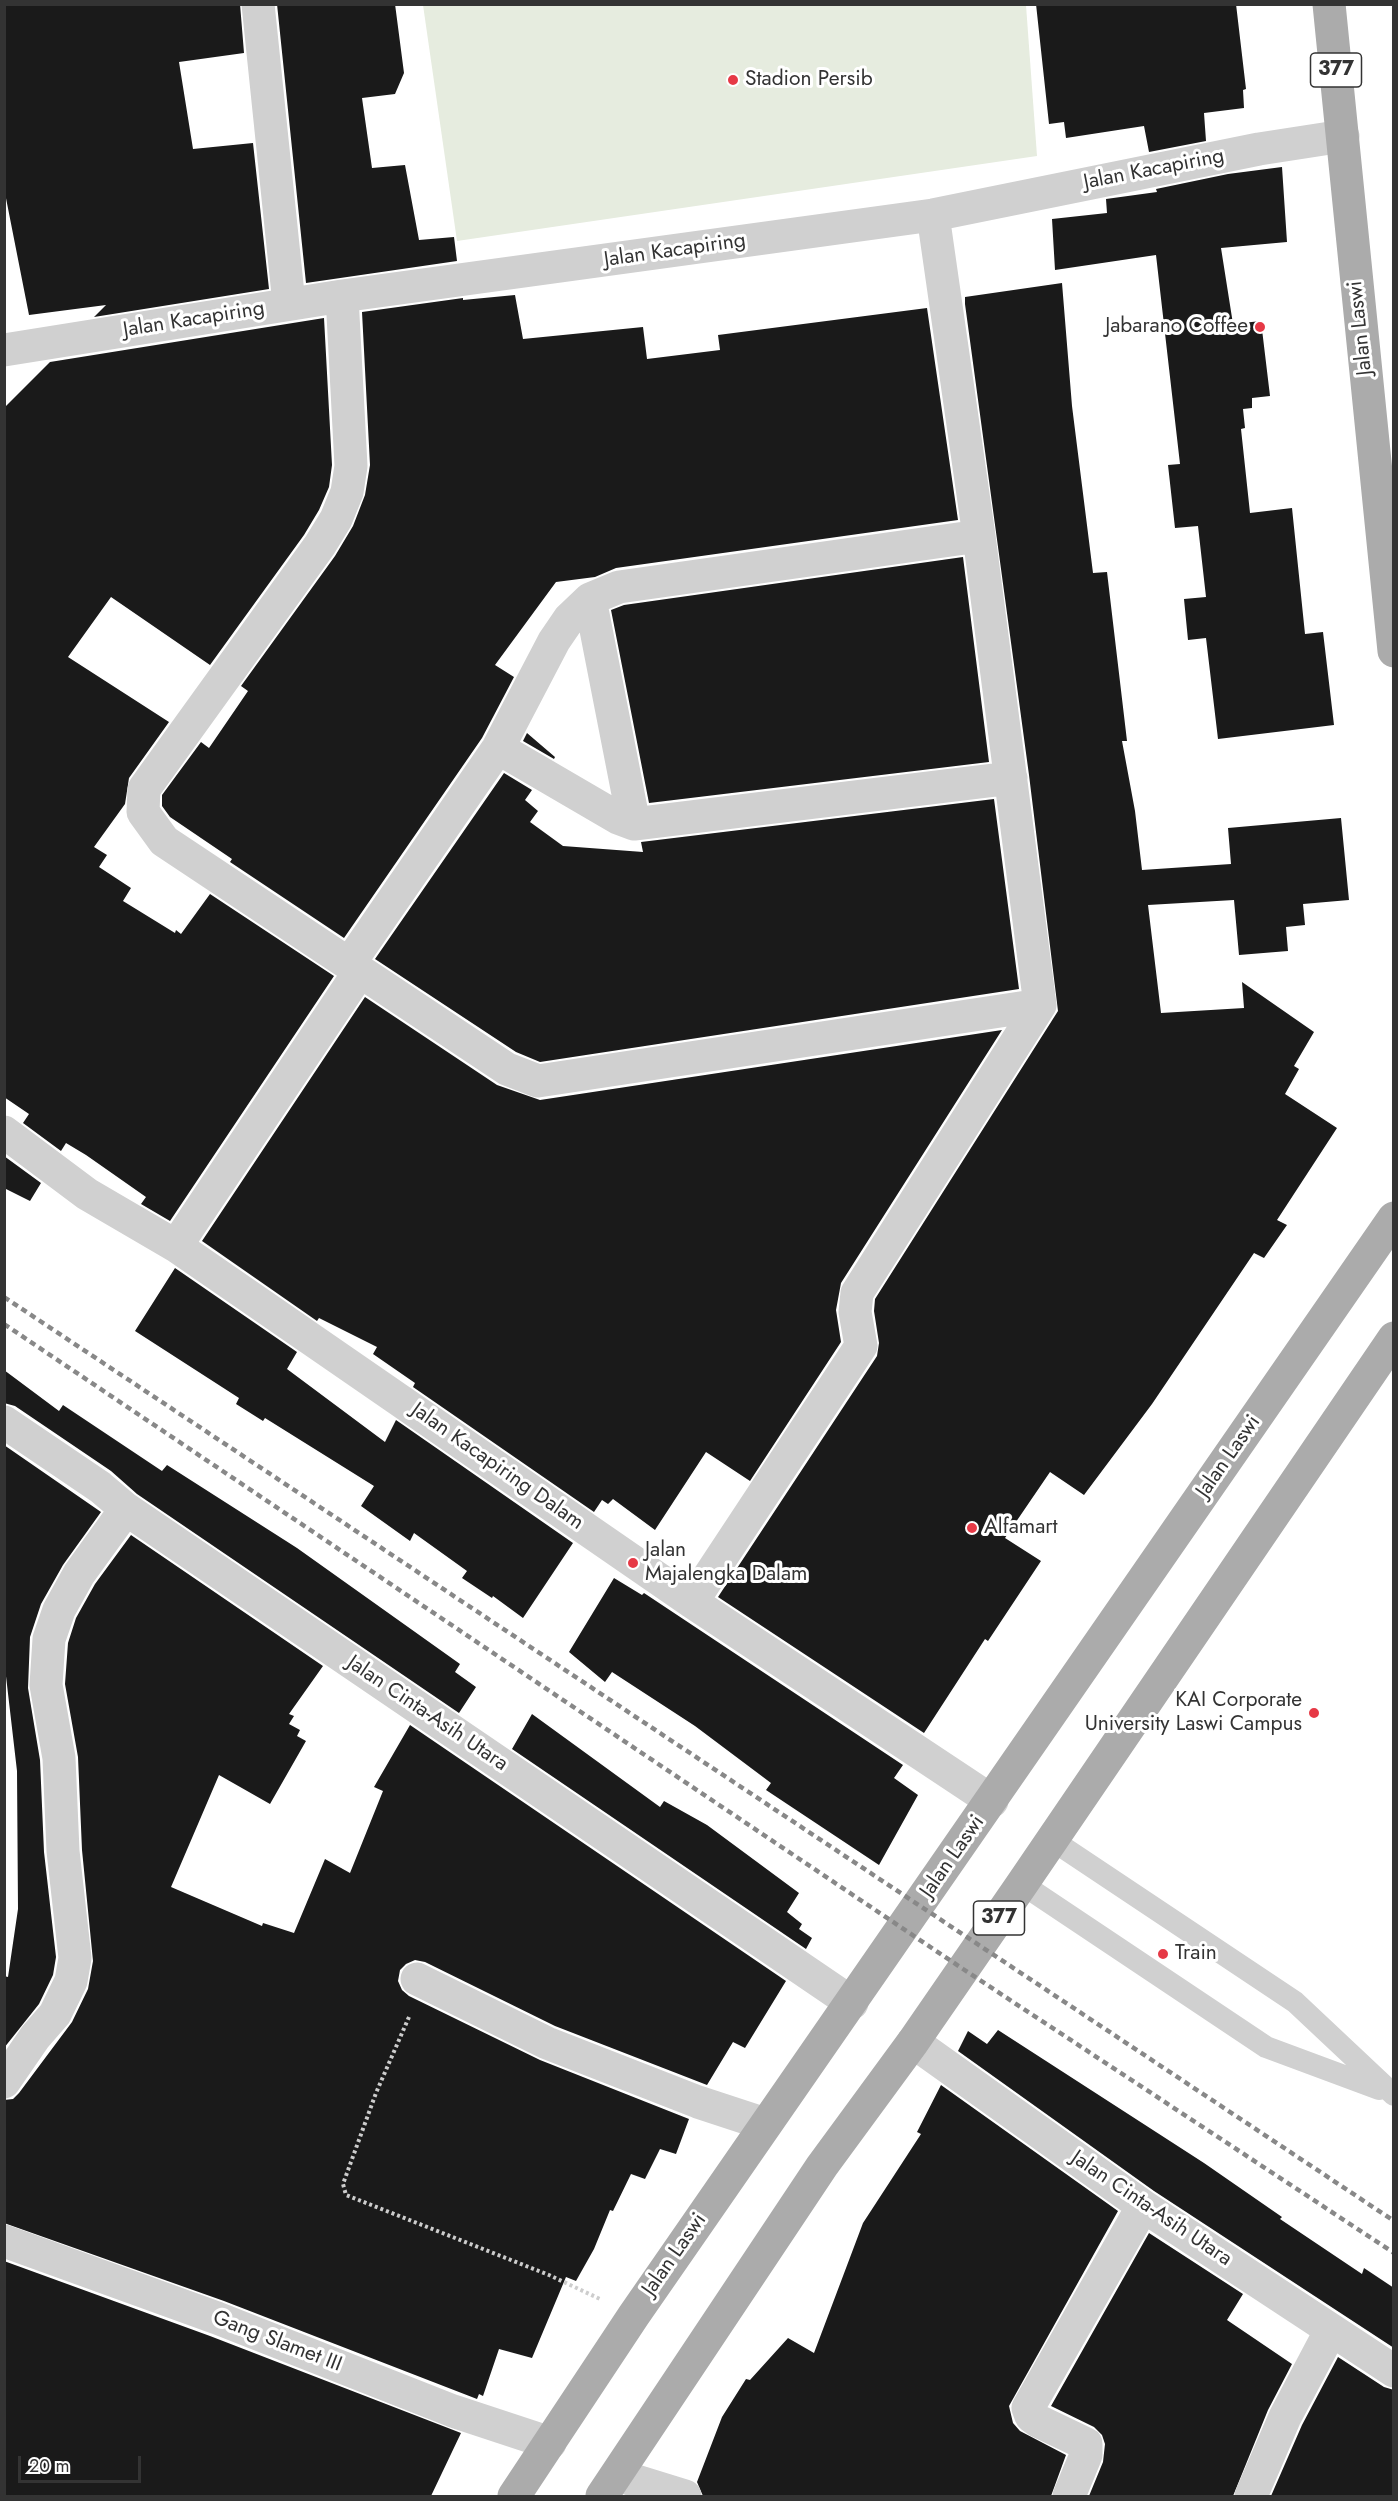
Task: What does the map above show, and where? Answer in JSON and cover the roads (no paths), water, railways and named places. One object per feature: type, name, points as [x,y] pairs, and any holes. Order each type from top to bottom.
[{"type":"main road","name":"Jalan Laswi","points":[[1329,4],[1394,651]]},
{"type":"main road","name":"Jalan Laswi","points":[[514,2496],[765,2124],[852,2003],[1394,1218]]},
{"type":"main road","name":"377","points":[[609,2486],[822,2166],[1022,1884],[1394,1338]]},
{"type":"street","points":[[258,4],[289,304]]},
{"type":"street","name":"Jalan Kacapiring","points":[[4,350],[342,296],[933,215],[1259,149],[1342,136]]},
{"type":"street","points":[[692,1602],[861,1346],[855,1312],[857,1293],[1040,1005],[979,536],[933,215]]},
{"type":"street","points":[[342,296],[351,465],[343,501],[336,519],[320,545],[144,789],[143,812],[164,841],[507,1069],[538,1081],[1040,1005]]},
{"type":"street","points":[[176,1246],[498,748],[554,641],[569,619],[590,599],[619,587],[979,536]]},
{"type":"street","points":[[590,599],[634,824]]},
{"type":"street","points":[[498,748],[618,818],[634,824],[1011,778]]},
{"type":"street","name":"Jalan Kacapiring Dalam","points":[[4,1131],[87,1194],[176,1246],[692,1602],[992,1801]]},
{"type":"street","name":"Jalan Cinta-Asih Utara","points":[[4,1422],[100,1487],[126,1509],[852,2003]]},
{"type":"street","points":[[4,2082],[55,2014],[70,1981],[75,1958],[63,1851],[59,1758],[46,1685],[49,1639],[59,1610],[79,1574],[126,1509]]},
{"type":"street","points":[[417,1979],[547,2043],[698,2102],[765,2124]]},
{"type":"street","name":"Jalan Cinta-Asih Utara","points":[[912,2042],[1143,2206],[1394,2371]]},
{"type":"street","points":[[1069,2496],[1086,2455],[1086,2444],[1038,2421],[1031,2416],[1028,2408],[1143,2206]]},
{"type":"street","name":"Gang Slamet III","points":[[4,2241],[217,2318],[453,2411],[550,2443]]},
{"type":"street","points":[[1251,2496],[1285,2417],[1332,2330]]},
{"type":"street","points":[[609,2486],[685,2496]]},
{"type":"lane","points":[[1052,1840],[1295,2001],[1392,2091]]},
{"type":"lane","points":[[1022,1884],[1266,2047],[1392,2091]]},
{"type":"railway","points":[[4,1297],[1394,2221]]},
{"type":"railway","points":[[4,1324],[963,1969],[1394,2253]]},
{"type":"place","name":"Stadion Persib","points":[[733,80]]},
{"type":"place","name":"Jabarano Coffee","points":[[1260,327]]},
{"type":"place","name":"Alfamart","points":[[972,1528]]},
{"type":"place","name":"Jalan Majalengka Dalam","points":[[633,1563]]},
{"type":"place","name":"KAI Corporate University Laswi Campus","points":[[1314,1713]]},
{"type":"place","name":"Train","points":[[1163,1954]]}]
